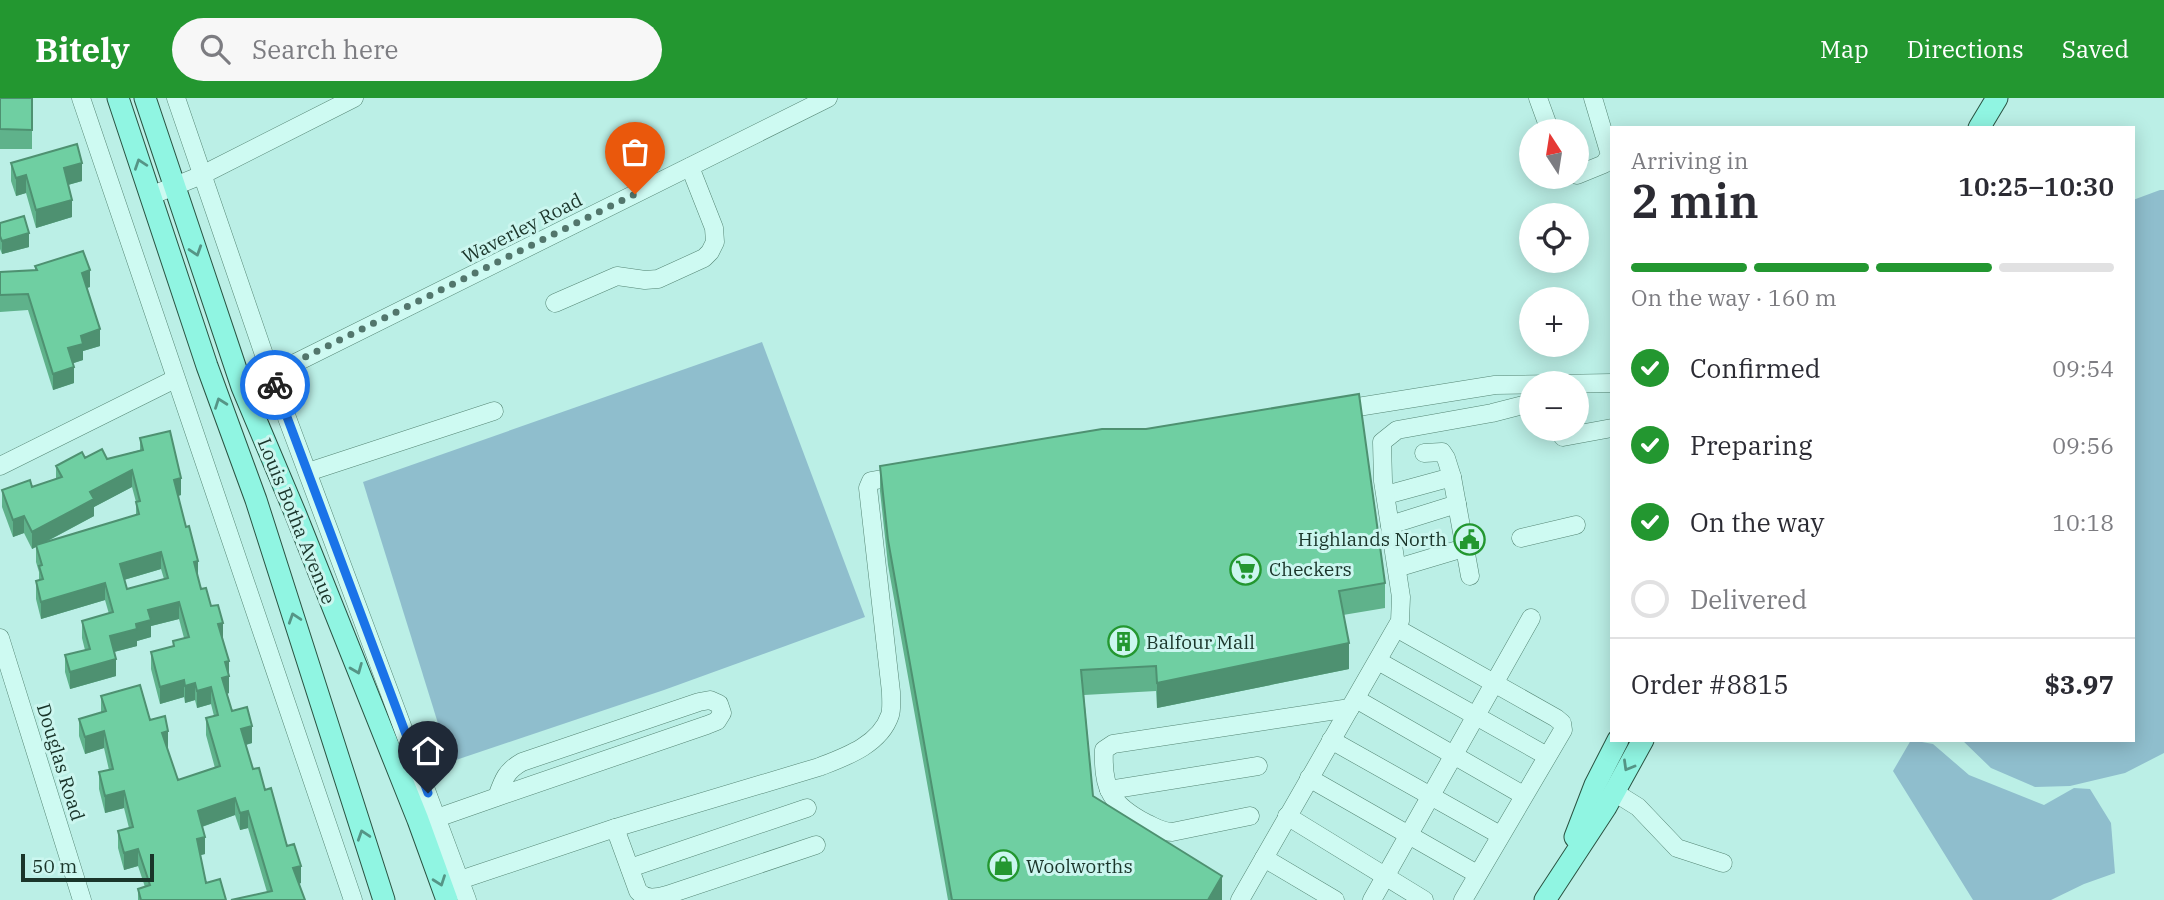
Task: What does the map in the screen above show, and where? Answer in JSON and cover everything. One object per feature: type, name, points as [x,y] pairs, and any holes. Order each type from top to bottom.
[{"type":"main road","name":"Louis Botha Avenue","points":[[118,98],[207,366],[256,500],[384,900]]},
{"type":"main road","name":"Louis Botha Avenue","points":[[145,98],[242,387],[296,515],[447,900]]},
{"type":"main road","points":[[1980,126],[1997,98]]},
{"type":"main road","points":[[1562,871],[1595,785],[1617,742]]},
{"type":"main road","points":[[1545,900],[1614,792],[1642,742]]},
{"type":"street","points":[[81,98],[353,900]]},
{"type":"street","name":"Louis Botha Avenue","points":[[176,98],[271,374],[467,900]]},
{"type":"street","points":[[150,195],[202,175],[354,98]]},
{"type":"street","name":"Waverley Road","points":[[271,374],[828,98]]},
{"type":"street","points":[[1538,98],[1546,119]]},
{"type":"street","points":[[1589,170],[1604,164],[1610,155],[1593,98]]},
{"type":"street","points":[[555,303],[617,276],[658,279],[704,258],[715,242],[714,228],[690,167]]},
{"type":"street","points":[[0,466],[175,379]]},
{"type":"street","points":[[1326,412],[1495,385],[1610,385]]},
{"type":"street","points":[[1589,390],[1610,385]]},
{"type":"street","points":[[1246,898],[1287,816],[1398,629],[1401,597],[1386,495],[1382,442],[1397,430],[1492,413],[1519,405]]},
{"type":"street","points":[[308,472],[494,411]]},
{"type":"street","points":[[1589,432],[1610,428]]},
{"type":"street","points":[[1424,453],[1442,452],[1449,465],[1470,576]]},
{"type":"street","points":[[460,880],[615,828],[819,767],[851,754],[878,735],[891,714],[891,692],[868,483],[919,472]]},
{"type":"street","points":[[1386,495],[1452,477]]},
{"type":"street","points":[[1390,525],[1457,504]]},
{"type":"street","points":[[1521,538],[1576,525]]},
{"type":"street","points":[[1397,568],[1464,548]]},
{"type":"street","points":[[1372,900],[1531,618]]},
{"type":"street","points":[[1398,629],[1562,723],[1563,730],[1463,900]]},
{"type":"street","name":"Douglas Road","points":[[0,638],[82,900]]},
{"type":"street","points":[[1378,661],[1547,756]]},
{"type":"street","points":[[437,818],[717,721],[722,713],[719,704],[710,700],[699,702],[522,762],[504,776],[497,797]]},
{"type":"street","points":[[1250,816],[1165,832],[1121,808],[1113,800],[1103,754],[1108,746],[1113,744],[1353,704],[1523,795]]},
{"type":"street","points":[[1331,740],[1500,835]]},
{"type":"street","points":[[1109,790],[1258,766]]},
{"type":"street","points":[[1309,778],[1478,874]]},
{"type":"street","points":[[1614,792],[1638,807],[1677,848],[1723,863]]},
{"type":"street","points":[[629,868],[807,808]]},
{"type":"street","points":[[1287,816],[1423,900]]},
{"type":"street","points":[[615,828],[638,891],[651,898],[816,845]]},
{"type":"street","points":[[1264,858],[1335,900]]},
{"type":"shaded area","points":[[2164,190],[2164,753],[2125,773],[2070,786],[2035,787],[1991,768],[1964,742],[2135,742],[2135,199]]},
{"type":"shaded area","points":[[762,342],[865,617],[664,690],[450,762],[363,482]]},
{"type":"shaded area","points":[[1910,742],[1922,742],[1933,744],[1969,775],[2044,805],[2074,788],[2090,789],[2111,823],[2115,873],[2051,900],[1973,900],[1893,771]]},
{"type":"building","points":[[0,98],[32,98],[32,130],[0,129]]},
{"type":"building","points":[[77,144],[82,163],[64,168],[72,200],[36,210],[26,175],[16,178],[11,163]]},
{"type":"building","points":[[24,216],[29,233],[2,241],[0,223]]},
{"type":"building","points":[[83,251],[90,270],[82,273],[100,329],[81,336],[83,344],[68,348],[74,367],[53,374],[28,294],[0,295],[0,272],[37,270],[35,266]]},
{"type":"building","name":"Balfour Mall","points":[[1359,394],[1385,583],[1339,591],[1349,643],[1157,683],[1156,666],[1081,670],[1093,796],[1222,876],[1208,900],[952,900],[888,540],[880,466],[1102,429],[1146,429]]},
{"type":"building","points":[[170,431],[181,478],[174,480],[198,561],[194,562],[201,589],[206,588],[211,606],[218,605],[223,623],[218,624],[229,661],[225,662],[229,676],[222,678],[232,711],[247,707],[252,726],[241,729],[253,769],[259,768],[265,790],[271,788],[287,846],[294,844],[301,866],[293,868],[305,900],[231,900],[272,891],[248,811],[240,813],[235,798],[198,811],[205,837],[197,839],[206,883],[220,879],[226,900],[141,900],[138,889],[150,885],[138,849],[124,853],[118,831],[133,827],[124,791],[105,796],[99,772],[113,769],[104,731],[85,737],[79,719],[106,711],[101,696],[140,685],[150,720],[165,716],[168,731],[162,733],[178,780],[220,766],[206,718],[218,715],[211,687],[197,691],[195,683],[185,686],[184,680],[160,687],[151,652],[174,646],[173,641],[189,637],[179,602],[148,610],[151,620],[136,624],[137,629],[110,636],[116,659],[70,672],[65,655],[90,649],[82,621],[113,612],[105,583],[41,602],[36,581],[43,579],[39,566],[42,565],[36,545],[139,514],[136,502],[140,501],[132,470],[90,492],[94,499],[32,532],[24,516],[13,520],[2,490],[30,480],[32,487],[62,477],[56,466],[82,452],[85,458],[102,449],[107,459],[143,450],[140,438]],"holes":[[[161,552],[168,578],[127,589],[120,564]]]},
{"type":"way so far","points":[[275,385],[271,374],[470,278],[635,194]]},
{"type":"place","name":"Highlands North","points":[[1470,539]]},
{"type":"place","name":"Checkers","points":[[1246,569]]},
{"type":"place","name":"Balfour Mall","points":[[1123,642]]},
{"type":"place","name":"Woolworths","points":[[1003,866]]},
{"type":"route","points":[[275,385],[428,793]]}]
